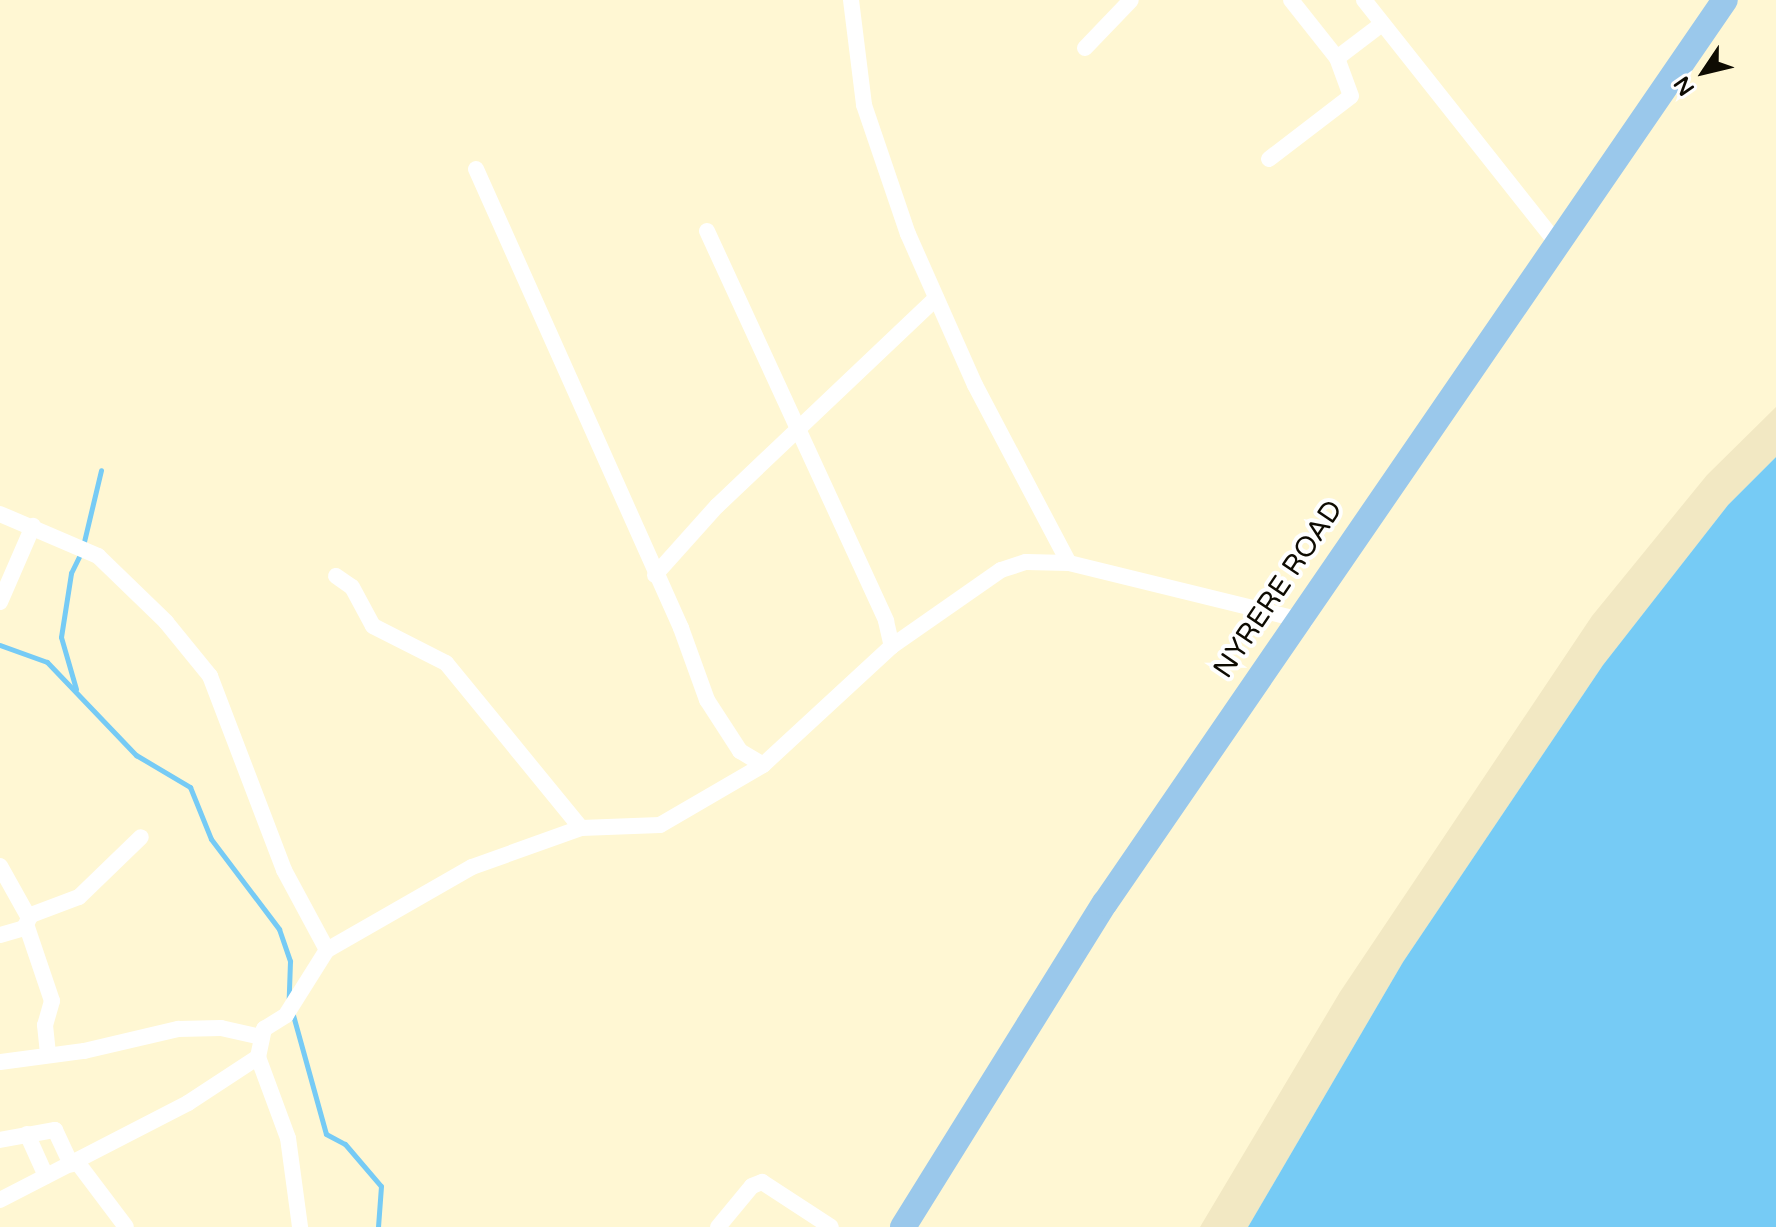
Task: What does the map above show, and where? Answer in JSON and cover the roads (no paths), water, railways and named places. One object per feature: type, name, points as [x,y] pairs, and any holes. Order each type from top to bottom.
[{"type":"main road","name":"NYRERE ROAD","points":[[922,1227],[1304,620],[1555,241],[1725,0]]},
{"type":"main road","name":"NYRERE ROAD","points":[[903,1227],[1105,903],[1740,0]]},
{"type":"street","points":[[851,0],[864,105],[908,234],[975,385],[1069,563]]},
{"type":"street","points":[[1085,48],[1131,0]]},
{"type":"street","points":[[1269,159],[1351,96],[1337,58],[1291,0]]},
{"type":"street","points":[[1364,0],[1555,241]]},
{"type":"street","points":[[1337,58],[1382,24]]},
{"type":"street","points":[[476,169],[707,700],[740,751],[763,765]]},
{"type":"street","points":[[707,231],[886,621],[892,646]]},
{"type":"street","points":[[655,575],[717,506],[799,432],[936,298]]},
{"type":"street","points":[[0,514],[88,551],[166,622],[210,676],[284,870],[327,950]]},
{"type":"street","points":[[0,602],[33,526]]},
{"type":"street","points":[[300,1227],[285,1124],[258,1057],[261,1037],[289,1010],[327,950],[472,867],[581,828],[660,825],[763,765],[892,646],[1001,570],[1026,562],[1069,563],[1304,620]]},
{"type":"street","points":[[336,576],[352,587],[373,626],[446,663],[581,828]]},
{"type":"street","points":[[0,935],[79,897],[141,837]]},
{"type":"street","points":[[0,866],[28,922],[52,1001],[45,1019],[48,1052]]},
{"type":"street","points":[[0,1062],[48,1052],[84,1051],[178,1029],[221,1028],[261,1037]]},
{"type":"street","points":[[0,1200],[188,1103],[258,1057]]},
{"type":"street","points":[[0,1140],[55,1130],[74,1163],[126,1227]]},
{"type":"street","points":[[27,1134],[46,1176]]},
{"type":"street","points":[[718,1227],[752,1186],[762,1182],[831,1227]]},
{"type":"water","points":[[1776,457],[1776,1227],[1248,1227],[1403,962],[1603,665],[1728,505]]},
{"type":"waterway","points":[[76,689],[61,637],[71,573],[82,550],[101,470]]},
{"type":"waterway","points":[[0,645],[47,662],[136,755],[190,787],[211,839],[279,929],[290,961],[289,998]]},
{"type":"waterway","points":[[293,1015],[326,1134],[345,1144],[381,1186],[378,1227]]}]
